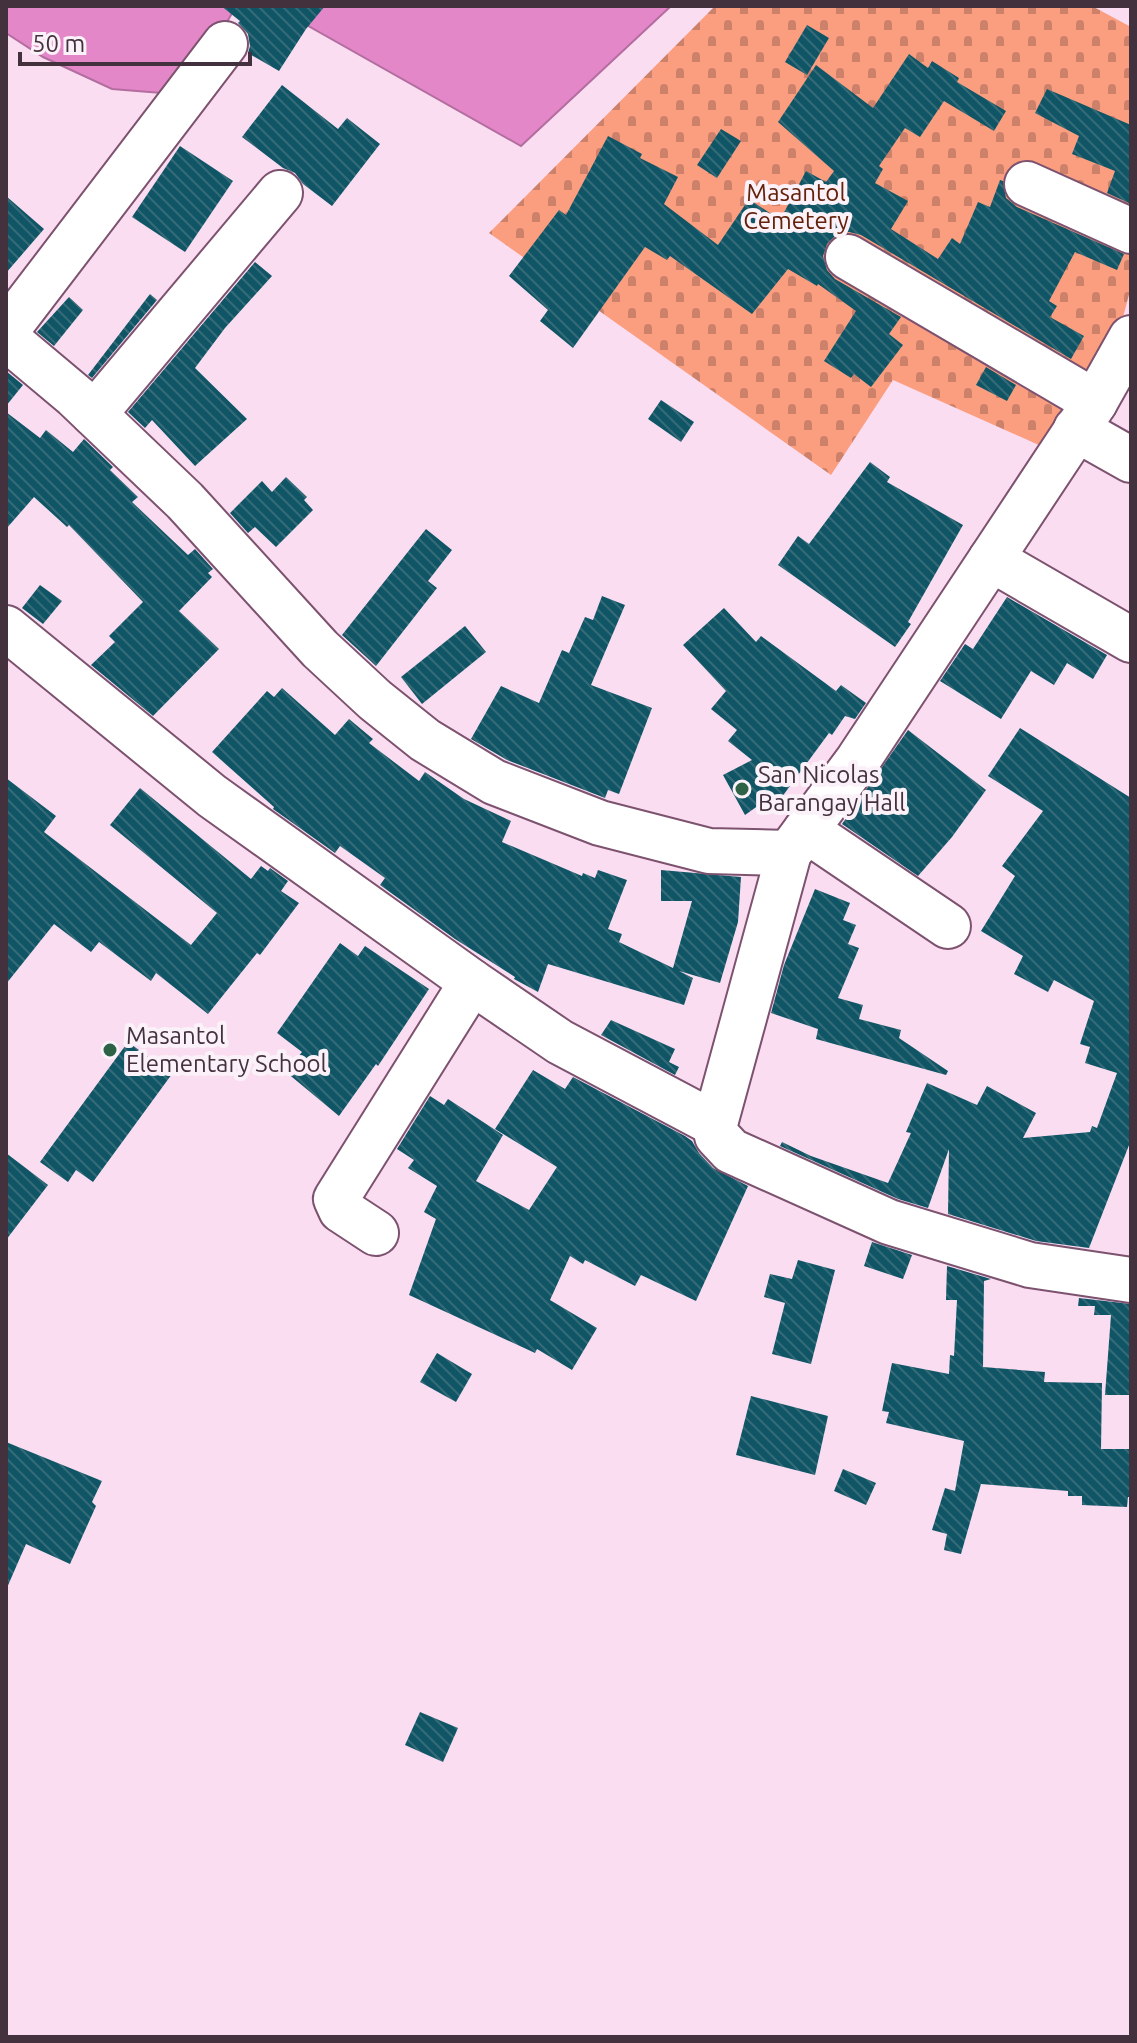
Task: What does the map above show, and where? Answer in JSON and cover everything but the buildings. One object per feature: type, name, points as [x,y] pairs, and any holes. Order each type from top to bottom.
[{"type":"street","points":[[6,331],[225,44]]},
{"type":"street","points":[[1027,184],[1131,231]]},
{"type":"street","points":[[94,414],[280,193]]},
{"type":"street","points":[[848,257],[1086,416],[1131,460]]},
{"type":"street","points":[[6,338],[94,414],[185,501],[320,649],[375,700],[425,740],[494,782],[600,823],[709,851],[798,842],[948,926]]},
{"type":"street","points":[[1131,338],[1086,416],[858,760],[798,842],[715,1124],[717,1136],[731,1151],[889,1222],[1030,1265],[1131,1280]]},
{"type":"street","points":[[991,559],[1131,640]]},
{"type":"street","points":[[6,628],[212,796],[472,982],[560,1042],[715,1124]]},
{"type":"street","points":[[376,1233],[341,1210],[336,1199],[472,982]]},
{"type":"green space","name":"Masantol Cemetery","points":[[715,6],[1092,6],[1131,27],[1131,287],[1121,325],[1041,446],[893,380],[831,475],[489,233]]},
{"type":"shaded area","points":[[6,6],[236,6],[186,95],[112,89],[43,57],[6,33]]},
{"type":"shaded area","points":[[273,6],[671,6],[521,146]]},
{"type":"place","name":"San Nicolas Barangay Hall","points":[[742,789]]},
{"type":"place","name":"Masantol Elementary School","points":[[110,1050]]}]
